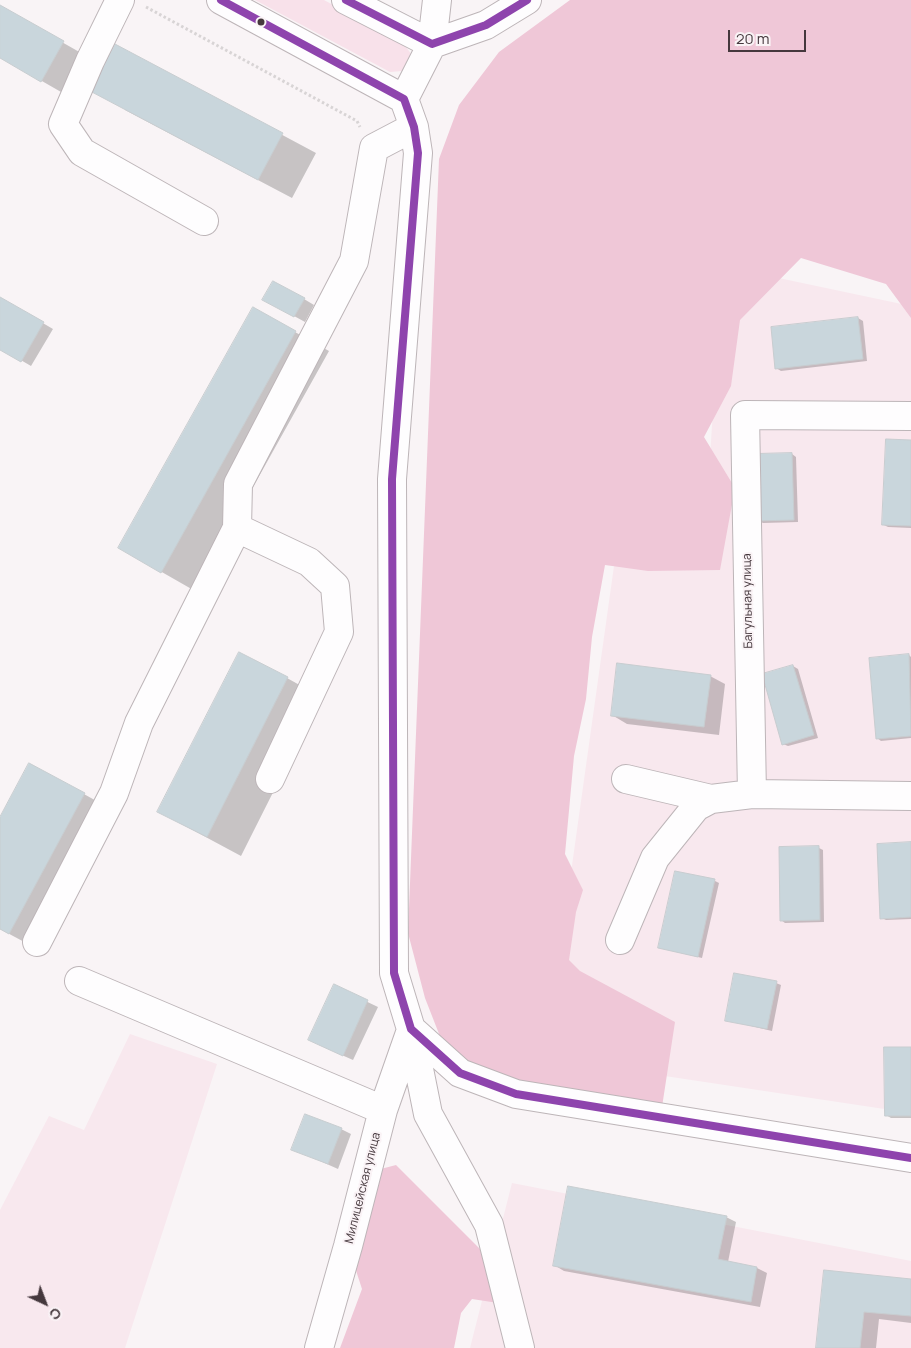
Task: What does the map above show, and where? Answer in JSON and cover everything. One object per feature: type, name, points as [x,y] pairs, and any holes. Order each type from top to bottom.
[{"type":"street","points":[[221,0],[404,99],[414,127],[418,153],[392,479],[394,973],[411,1029],[428,1114],[489,1225],[520,1348]]},
{"type":"street","points":[[346,0],[432,44],[486,25],[527,0]]},
{"type":"street","points":[[404,99],[432,44],[437,0]]},
{"type":"street","points":[[130,2],[90,60],[63,124],[82,152],[204,221]]},
{"type":"street","points":[[37,942],[114,793],[139,723],[237,528],[238,484],[354,261],[374,148],[414,127]]},
{"type":"street","name":"Багульная улица","points":[[752,794],[745,415],[911,416]]},
{"type":"street","points":[[237,528],[309,562],[335,586],[339,632],[270,779]]},
{"type":"street","points":[[626,779],[711,799],[752,794],[911,796]]},
{"type":"street","points":[[620,940],[655,858],[696,807],[711,799]]},
{"type":"street","points":[[79,981],[383,1110]]},
{"type":"street","points":[[411,1029],[460,1073],[516,1094],[911,1158]]},
{"type":"street","name":"Милицейская улица","points":[[319,1348],[348,1246],[383,1110],[411,1029]]},
{"type":"path","points":[[130,2],[357,121],[374,148]]},
{"type":"shaded area","points":[[255,0],[324,0],[403,43],[412,55],[411,65],[402,71],[390,72]]},
{"type":"shaded area","points":[[570,0],[911,0],[911,318],[886,284],[801,258],[740,320],[731,386],[704,437],[735,488],[720,570],[648,571],[605,565],[592,637],[586,699],[574,756],[565,854],[583,890],[576,912],[569,960],[580,971],[675,1022],[662,1107],[530,1086],[471,1068],[441,1039],[425,998],[408,933],[439,159],[459,105],[499,52]]},
{"type":"shaded area","points":[[722,266],[911,306],[911,1113],[545,1058],[614,566],[703,569]]},
{"type":"shaded area","points":[[130,1034],[217,1064],[125,1348],[0,1348],[0,1210],[49,1116],[84,1130]]},
{"type":"shaded area","points":[[396,1165],[484,1253],[498,1303],[472,1299],[461,1313],[454,1348],[340,1348],[362,1289],[348,1246],[377,1170]]},
{"type":"shaded area","points":[[512,1183],[911,1261],[911,1348],[470,1348]]},
{"type":"building","points":[[0,5],[64,41],[41,82],[0,58]]},
{"type":"building","points":[[115,44],[283,133],[258,180],[90,91]]},
{"type":"building","points":[[273,281],[305,298],[294,317],[262,300]]},
{"type":"building","points":[[0,297],[44,322],[21,362],[0,350]]},
{"type":"building","points":[[253,307],[296,331],[161,573],[118,548]]},
{"type":"building","points":[[858,317],[863,359],[775,369],[771,327]]},
{"type":"building","points":[[886,439],[911,440],[911,526],[882,525]]},
{"type":"building","points":[[792,453],[794,520],[757,521],[755,454]]},
{"type":"building","points":[[239,652],[288,677],[207,837],[157,812]]},
{"type":"building","points":[[909,654],[911,736],[876,739],[869,658]]},
{"type":"building","points":[[617,663],[711,675],[704,727],[611,716]]},
{"type":"building","points":[[793,665],[814,735],[782,745],[762,674]]},
{"type":"building","points":[[29,763],[85,793],[9,934],[0,929],[0,817]]},
{"type":"building","points":[[911,842],[911,917],[880,919],[877,844]]},
{"type":"building","points":[[819,846],[820,920],[780,921],[779,847]]},
{"type":"building","points":[[675,871],[715,879],[698,957],[658,948]]},
{"type":"building","points":[[734,973],[777,981],[767,1029],[725,1021]]},
{"type":"building","points":[[334,984],[368,1000],[343,1056],[308,1040]]},
{"type":"building","points":[[884,1047],[911,1047],[911,1116],[885,1116]]},
{"type":"building","points":[[305,1114],[342,1128],[328,1164],[291,1150]]},
{"type":"building","points":[[568,1186],[727,1216],[718,1259],[757,1267],[751,1302],[553,1266]]},
{"type":"building","points":[[824,1270],[911,1279],[911,1316],[864,1312],[860,1348],[816,1348]]},
{"type":"transit line","points":[[221,0],[404,99],[414,127],[418,153],[392,479],[394,973],[411,1029],[460,1073],[516,1094],[911,1158]]},
{"type":"transit line","points":[[346,0],[432,44],[486,25],[527,0]]}]
